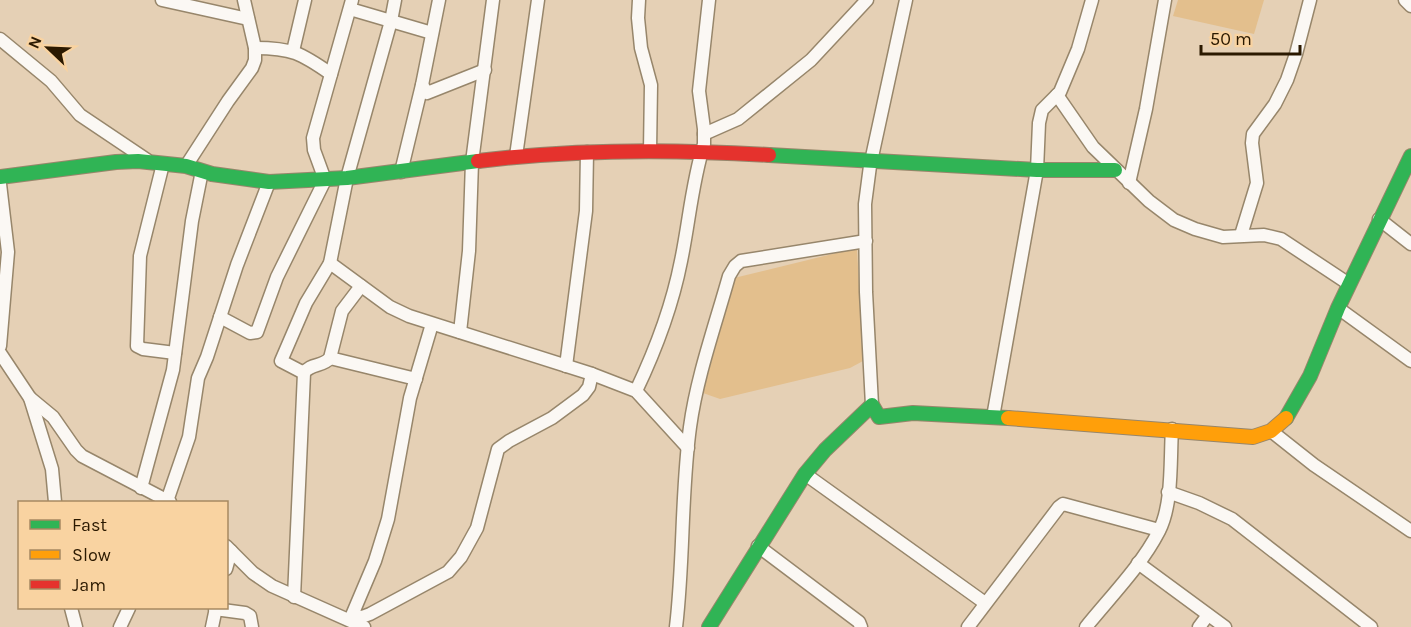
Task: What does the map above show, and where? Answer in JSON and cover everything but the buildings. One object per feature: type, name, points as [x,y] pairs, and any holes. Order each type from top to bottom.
[{"type":"street","points":[[162,0],[248,19]]},
{"type":"street","points":[[186,166],[252,68],[255,48],[244,0]]},
{"type":"street","points":[[293,51],[305,0]]},
{"type":"street","points":[[304,373],[281,361],[306,303],[330,263],[347,178],[395,0]]},
{"type":"street","points":[[401,172],[422,85],[438,0]]},
{"type":"street","points":[[460,332],[469,251],[472,162],[493,0]]},
{"type":"street","points":[[516,156],[538,0]]},
{"type":"street","points":[[639,0],[641,48],[651,85],[650,151]]},
{"type":"street","points":[[636,391],[655,351],[672,296],[681,263],[702,151],[704,134],[699,92],[709,0]]},
{"type":"street","points":[[704,134],[738,119],[810,60],[867,0]]},
{"type":"street","points":[[906,0],[871,160],[865,204],[866,292],[872,405],[879,417],[913,412],[1172,429],[1253,437],[1271,430],[1288,416],[1310,376],[1349,284],[1411,156]]},
{"type":"street","points":[[993,417],[1037,170],[1039,123],[1042,110],[1060,92],[1078,49],[1092,0]]},
{"type":"street","points":[[1129,183],[1146,109],[1165,0]]},
{"type":"street","points":[[1241,236],[1257,183],[1253,134],[1275,104],[1287,80],[1310,0]]},
{"type":"street","points":[[1405,0],[1411,6]]},
{"type":"street","points":[[220,317],[250,333],[257,332],[277,277],[325,180],[314,150],[313,138],[351,5],[391,21],[432,33]]},
{"type":"street","points":[[0,39],[51,81],[80,115],[157,163]]},
{"type":"street","points":[[255,48],[278,48],[293,51],[331,74]]},
{"type":"street","points":[[422,85],[427,93],[485,70]]},
{"type":"street","points":[[1057,95],[1092,147],[1129,183],[1174,220],[1223,237],[1264,236],[1281,239],[1349,284]]},
{"type":"street","points":[[0,177],[116,162],[186,166],[202,171],[269,182],[325,180],[516,156],[650,151],[702,151],[1037,170],[1115,170]]},
{"type":"street","points":[[566,366],[586,211],[587,152]]},
{"type":"street","points":[[157,163],[140,256],[137,346],[143,349],[175,353]]},
{"type":"street","points":[[141,488],[170,389],[192,221],[202,171]]},
{"type":"street","points":[[168,501],[189,436],[198,378],[237,265],[269,182]]},
{"type":"street","points":[[0,184],[8,252],[0,346]]},
{"type":"street","points":[[1379,219],[1411,244]]},
{"type":"street","points":[[676,627],[687,448],[695,393],[729,276],[741,261],[866,241]]},
{"type":"street","points":[[330,263],[390,307],[409,316],[592,374],[636,391],[687,448]]},
{"type":"street","points":[[294,597],[304,373],[311,367],[326,363],[330,358],[342,311],[361,286]]},
{"type":"street","points":[[1338,308],[1411,362]]},
{"type":"street","points":[[351,618],[375,561],[388,519],[410,398],[432,324]]},
{"type":"street","points":[[0,353],[30,398],[52,470],[55,501]]},
{"type":"street","points":[[330,358],[416,379]]},
{"type":"street","points":[[351,618],[370,614],[448,572],[461,557],[477,528],[498,449],[552,418],[584,395],[589,387],[592,374]]},
{"type":"street","points":[[30,398],[53,417],[82,456],[166,501]]},
{"type":"street","points":[[715,625],[758,546],[806,474],[825,450],[872,405]]},
{"type":"street","points":[[1086,627],[1138,563],[1160,530],[1168,492],[1172,429]]},
{"type":"street","points":[[1271,430],[1314,465],[1411,531]]},
{"type":"street","points":[[806,474],[985,603]]},
{"type":"street","points":[[1168,492],[1199,503],[1232,519],[1371,627]]},
{"type":"street","points":[[968,627],[1063,504],[1160,530]]},
{"type":"street","points":[[758,546],[859,622],[861,627]]},
{"type":"street","points":[[229,548],[263,579],[294,597],[351,618],[364,627]]},
{"type":"street","points":[[1138,563],[1225,627]]},
{"type":"street","points":[[71,609],[75,627]]},
{"type":"street","points":[[120,627],[129,609]]},
{"type":"street","points":[[212,627],[215,609]]},
{"type":"street","points":[[221,609],[245,613],[250,616],[252,627]]},
{"type":"street","points":[[1199,627],[1208,615]]},
{"type":"shaded area","points":[[1178,0],[1264,0],[1254,34],[1173,16]]},
{"type":"shaded area","points":[[857,248],[863,361],[850,368],[720,399],[703,393],[734,278]]},
{"type":"traffic: fast","points":[[769,155],[1037,170],[1115,170]]},
{"type":"traffic: fast","points":[[1286,418],[1310,376],[1338,308],[1411,156]]},
{"type":"traffic: fast","points":[[0,177],[138,161],[186,166],[212,174],[269,182],[347,178],[478,161]]},
{"type":"traffic: fast","points":[[709,627],[805,474],[825,450],[872,405],[879,417],[913,413],[1008,418]]},
{"type":"traffic: slow","points":[[1008,418],[1253,437],[1271,431],[1286,418]]},
{"type":"traffic: jam","points":[[478,161],[550,154],[623,151],[769,155]]}]
